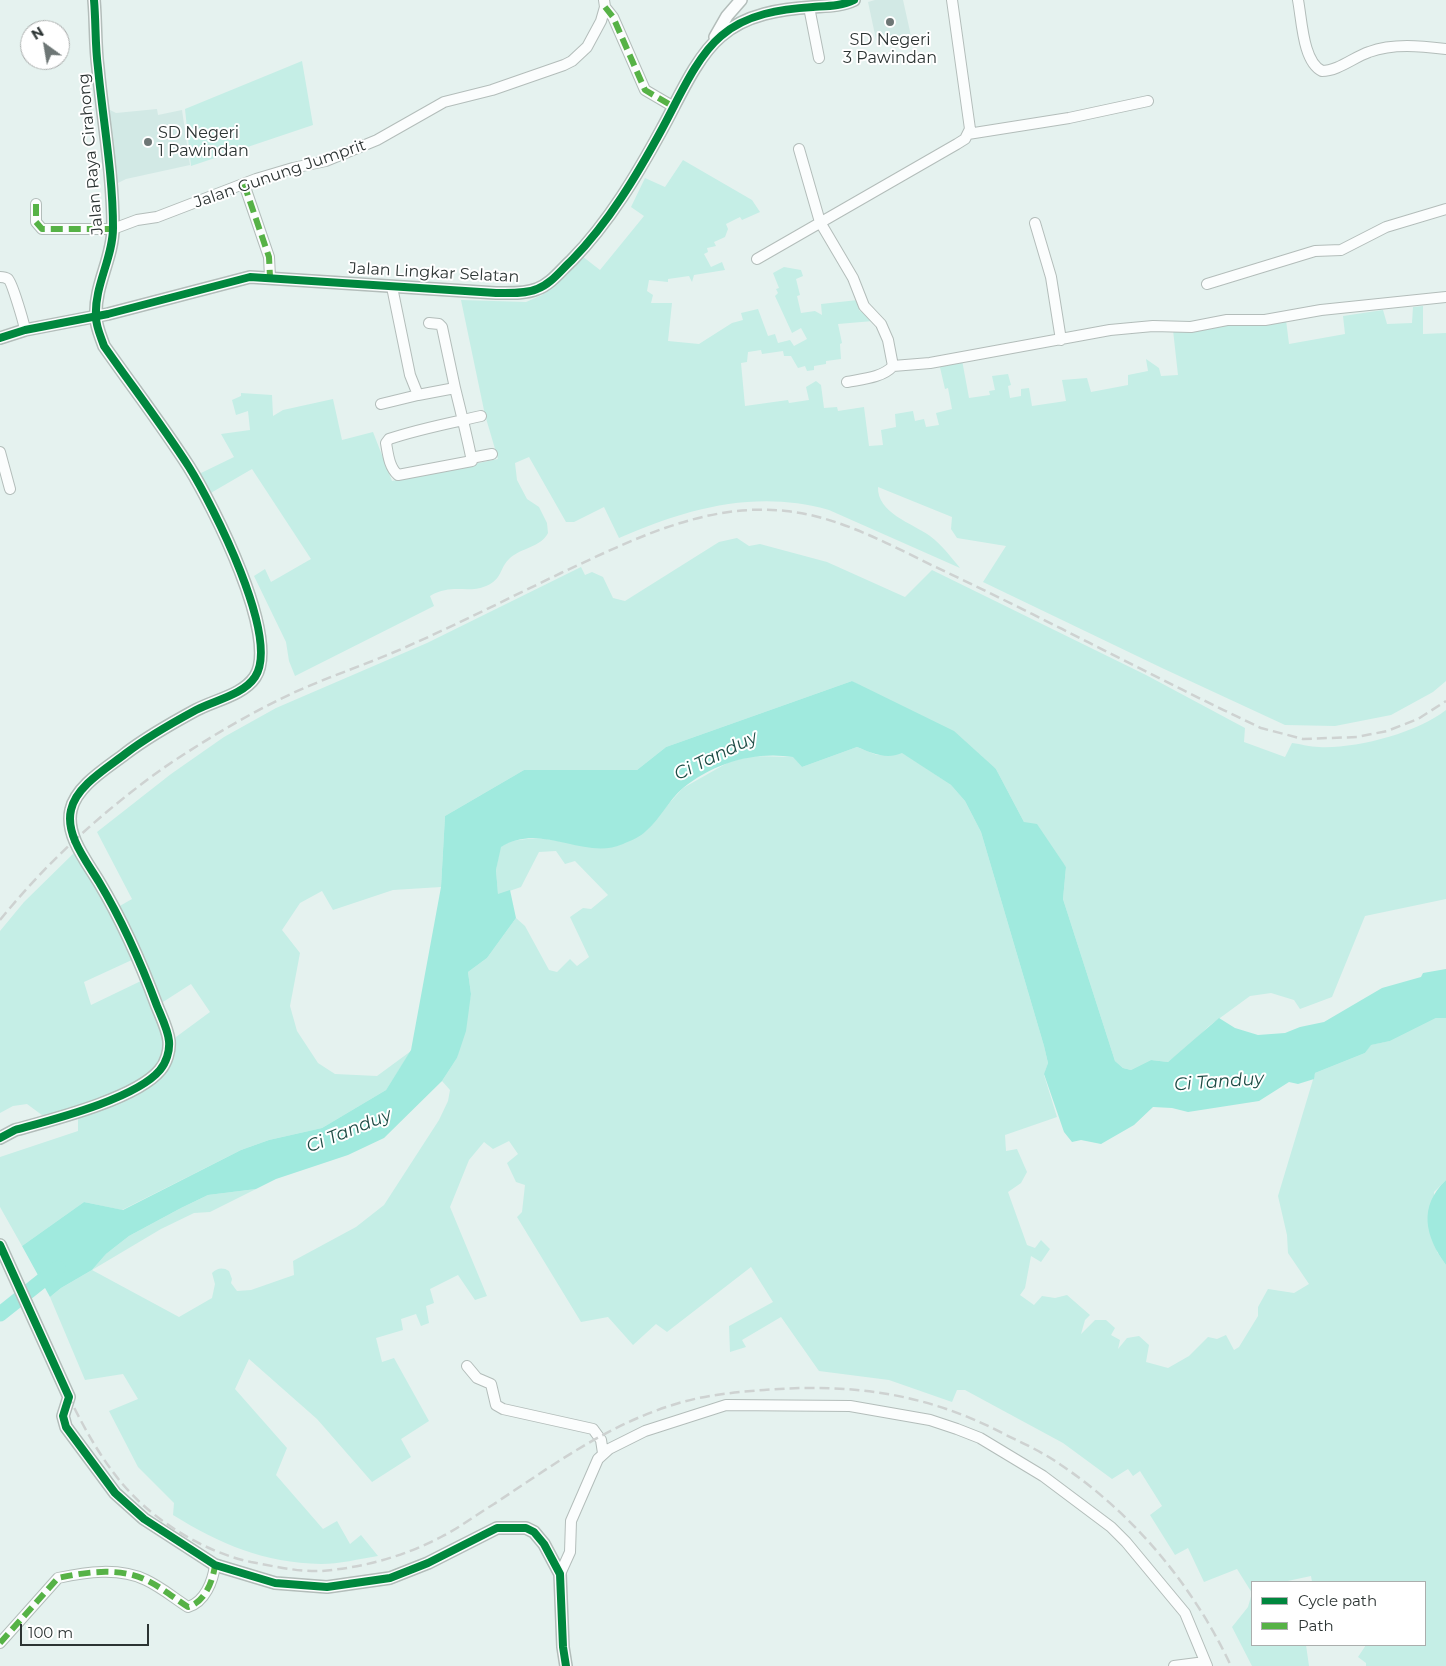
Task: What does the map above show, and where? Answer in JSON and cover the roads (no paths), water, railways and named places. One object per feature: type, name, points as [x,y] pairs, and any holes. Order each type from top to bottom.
[{"type":"street","name":"Jalan Raya Cirahong","points":[[0,1138],[15,1130],[111,1100],[153,1077],[161,1069],[168,1055],[169,1039],[162,1017],[128,934],[75,841],[70,820],[71,810],[84,788],[131,750],[167,726],[246,686],[260,669],[263,656],[255,609],[236,560],[205,496],[190,469],[160,424],[104,346],[96,316],[98,299],[112,248],[113,229],[98,67],[94,0]]},
{"type":"street","points":[[711,45],[727,16],[741,0]]},
{"type":"street","points":[[792,0],[809,7],[819,58]]},
{"type":"street","name":"Jalan Lingkar Selatan","points":[[0,338],[25,330],[96,316],[238,279],[270,277],[392,288],[496,293],[526,292],[542,287],[580,252],[630,186],[711,45],[732,27],[745,20],[768,13],[837,5],[854,0]]},
{"type":"street","points":[[757,259],[957,144],[968,134],[970,129],[952,0]]},
{"type":"street","points":[[1298,0],[1308,55],[1313,66],[1322,71],[1336,68],[1370,51],[1403,46],[1446,49]]},
{"type":"street","name":"Jalan Gunung Jumprit","points":[[36,204],[36,222],[42,229],[113,229],[181,210],[244,184],[294,168],[326,161],[377,140],[444,102],[492,90],[572,61],[587,47],[601,21],[604,3]]},
{"type":"street","points":[[604,3],[613,17],[645,90],[674,107]]},
{"type":"street","points":[[968,134],[1069,118],[1148,101]]},
{"type":"street","points":[[799,150],[820,222],[853,278],[864,306],[882,324],[888,340],[893,366]]},
{"type":"street","points":[[244,184],[269,257],[270,277]]},
{"type":"street","points":[[1207,284],[1315,251],[1341,250],[1386,227],[1446,209]]},
{"type":"street","points":[[1035,223],[1051,277],[1061,340]]},
{"type":"street","points":[[0,277],[7,278],[11,283],[16,302],[24,316],[25,330]]},
{"type":"street","points":[[392,288],[410,375],[418,395]]},
{"type":"street","points":[[847,382],[878,376],[886,373],[893,366],[930,363],[1121,329],[1153,326],[1191,327],[1227,320],[1265,320],[1321,310],[1446,297]]},
{"type":"street","points":[[429,323],[439,324],[442,328],[472,458]]},
{"type":"street","points":[[381,404],[455,388]]},
{"type":"street","points":[[481,416],[388,439],[386,442],[391,465],[398,475],[459,464],[472,461],[472,458],[492,454]]},
{"type":"street","points":[[0,452],[10,489]]},
{"type":"street","points":[[0,1246],[68,1397],[63,1416],[66,1427],[115,1493],[163,1533],[215,1565],[274,1583],[327,1587],[359,1584],[390,1578],[428,1563],[497,1528],[516,1526],[526,1528],[534,1532],[554,1560],[560,1574],[563,1646],[566,1666]]},
{"type":"street","points":[[467,1366],[478,1378],[491,1384],[496,1404],[503,1410],[593,1429],[601,1440],[603,1453]]},
{"type":"street","points":[[560,1574],[570,1552],[571,1521],[582,1492],[603,1453],[645,1431],[706,1410],[737,1404],[850,1406],[930,1420],[980,1438],[1044,1476],[1119,1534],[1185,1613],[1206,1664],[1174,1666]]},
{"type":"street","points":[[0,1643],[58,1578],[94,1572],[128,1574],[146,1580],[188,1607],[199,1601],[212,1581],[215,1565]]},
{"type":"water","points":[[852,681],[954,731],[996,769],[1024,822],[1037,824],[1066,867],[1063,899],[1115,1061],[1123,1068],[1131,1070],[1151,1060],[1168,1062],[1219,1018],[1235,1028],[1258,1035],[1285,1033],[1300,1027],[1324,1022],[1382,988],[1421,977],[1423,973],[1446,969],[1446,1018],[1436,1018],[1390,1041],[1371,1045],[1365,1053],[1315,1073],[1314,1079],[1298,1084],[1289,1082],[1259,1101],[1188,1112],[1172,1108],[1153,1107],[1134,1125],[1101,1144],[1081,1140],[1072,1142],[1064,1132],[1044,1074],[1048,1063],[1044,1046],[981,832],[965,801],[951,785],[902,753],[885,756],[857,747],[802,767],[793,757],[764,756],[749,758],[721,766],[695,779],[678,793],[646,831],[623,844],[608,848],[594,848],[532,838],[516,840],[501,847],[496,870],[498,894],[510,890],[516,918],[487,958],[468,972],[471,994],[466,1031],[457,1058],[442,1081],[384,1138],[348,1155],[276,1179],[256,1189],[208,1195],[129,1236],[106,1254],[92,1270],[61,1288],[50,1297],[22,1246],[84,1202],[123,1210],[241,1150],[269,1140],[322,1128],[386,1090],[411,1050],[441,887],[445,816],[524,770],[637,770],[666,747]]},
{"type":"water","points":[[1446,1180],[1446,1265],[1429,1232],[1428,1211],[1437,1190]]},
{"type":"waterway","name":"Ci Tanduy","points":[[0,1314],[58,1268]]},
{"type":"railway","points":[[0,920],[36,878],[76,839],[118,803],[162,769],[243,719],[276,701],[392,653],[615,548],[670,526],[727,512],[756,510],[807,514],[868,535],[986,591],[1261,728],[1303,739],[1357,737],[1387,731],[1418,719],[1446,701]]},
{"type":"railway","points":[[0,1244],[74,1407],[109,1467],[133,1495],[162,1521],[197,1542],[233,1557],[277,1567],[312,1571],[352,1567],[383,1560],[413,1550],[448,1533],[583,1446],[654,1411],[679,1403],[721,1394],[796,1388],[858,1390],[918,1400],[977,1421],[1041,1453],[1088,1484],[1137,1529],[1160,1554],[1199,1608],[1231,1666]]},
{"type":"place","name":"SD Negeri 3 Pawindan","points":[[890,22]]},
{"type":"place","name":"SD Negeri 1 Pawindan","points":[[148,142]]}]
